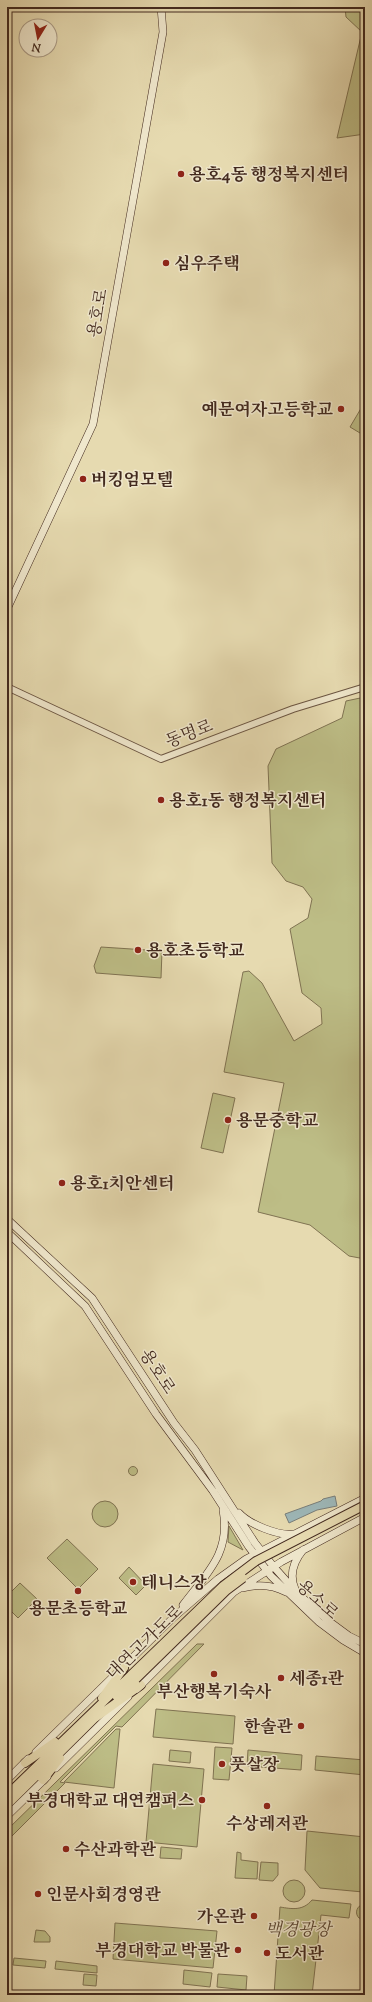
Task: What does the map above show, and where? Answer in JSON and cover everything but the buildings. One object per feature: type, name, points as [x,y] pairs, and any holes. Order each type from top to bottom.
[{"type":"highway","name":"대연고가도로","points":[[136,1679],[223,1586],[256,1561],[365,1505]]},
{"type":"highway","name":"대연고가도로","points":[[93,1716],[136,1679],[227,1590],[259,1566],[365,1511]]},
{"type":"highway","points":[[7,1795],[93,1716],[124,1668]]},
{"type":"highway","points":[[25,1762],[73,1735]]},
{"type":"highway","points":[[43,1780],[73,1735]]},
{"type":"highway","points":[[7,1805],[73,1735]]},
{"type":"main road","name":"용호로","points":[[7,609],[93,424],[163,32],[161,7]]},
{"type":"main road","name":"용호로","points":[[7,1218],[92,1298],[174,1424],[195,1450],[231,1504],[255,1543],[260,1556]]},
{"type":"main road","name":"용호로","points":[[7,1232],[85,1306],[156,1414],[260,1556]]},
{"type":"main road","points":[[137,1385],[136,1380],[140,1379],[153,1391]]},
{"type":"main road","points":[[156,1414],[172,1430],[175,1428],[174,1424]]},
{"type":"main road","points":[[7,1780],[124,1668],[174,1617],[218,1579],[260,1556],[297,1533],[365,1498]]},
{"type":"main road","points":[[231,1504],[241,1515],[257,1525],[284,1534],[297,1533]]},
{"type":"main road","points":[[174,1617],[213,1567],[220,1553],[225,1534],[222,1506]]},
{"type":"main road","points":[[7,1816],[43,1780],[136,1679],[234,1592],[270,1568],[365,1517]]},
{"type":"main road","points":[[255,1543],[257,1525]]},
{"type":"main road","points":[[298,1594],[292,1582],[292,1573],[298,1556],[304,1549]]},
{"type":"main road","name":"용소로","points":[[260,1556],[289,1594],[343,1640],[365,1653]]},
{"type":"main road","name":"용소로","points":[[270,1568],[330,1622],[349,1636],[365,1644]]},
{"type":"main road","points":[[234,1592],[245,1587],[262,1586],[272,1587],[289,1594]]},
{"type":"street","name":"동명로","points":[[7,687],[161,759],[293,709],[365,687]]},
{"type":"green space","points":[[345,7],[365,7],[365,134],[337,138],[362,32],[346,17]]},
{"type":"green space","points":[[363,405],[365,407],[365,436],[350,427]]},
{"type":"green space","points":[[365,697],[365,1259],[349,1256],[310,1225],[258,1212],[284,1083],[224,1072],[243,972],[249,971],[262,983],[294,1041],[322,1024],[321,1008],[302,993],[290,929],[308,918],[312,899],[303,887],[286,881],[272,863],[268,766],[276,749],[342,718],[346,701]]},
{"type":"green space","points":[[101,947],[162,951],[161,978],[96,973],[94,966]]},
{"type":"green space","points":[[213,1093],[235,1098],[223,1153],[201,1148]]},
{"type":"green space","points":[[131,1467],[135,1467],[137,1471],[135,1475],[131,1475],[129,1473],[129,1469]]},
{"type":"green space","points":[[105,1501],[114,1505],[118,1514],[114,1523],[105,1527],[96,1523],[92,1514],[96,1505]]},
{"type":"green space","points":[[229,1526],[243,1550],[228,1542]]},
{"type":"green space","points":[[67,1539],[98,1569],[78,1589],[47,1558]]},
{"type":"green space","name":"테니스장","points":[[129,1567],[146,1585],[136,1595],[119,1578]]},
{"type":"green space","points":[[20,1583],[37,1599],[18,1618],[7,1607],[7,1596]]},
{"type":"green space","points":[[197,1644],[204,1644],[122,1727],[116,1726],[60,1782],[65,1783],[7,1841],[7,1830]]},
{"type":"green space","points":[[156,1709],[235,1716],[233,1744],[153,1737]]},
{"type":"green space","points":[[116,1729],[120,1729],[114,1788],[64,1782]]},
{"type":"green space","name":"풋살장","points":[[215,1747],[232,1748],[229,1780],[213,1779]]},
{"type":"green space","points":[[170,1750],[191,1752],[190,1763],[169,1761]]},
{"type":"green space","points":[[248,1750],[302,1755],[301,1770],[247,1766]]},
{"type":"green space","points":[[316,1756],[365,1760],[365,1775],[315,1770]]},
{"type":"green space","points":[[153,1764],[204,1769],[197,1847],[146,1842]]},
{"type":"green space","points":[[307,1831],[365,1837],[363,1892],[320,1888],[305,1870]]},
{"type":"green space","points":[[161,1847],[182,1849],[181,1859],[160,1858]]},
{"type":"green space","points":[[237,1852],[241,1853],[241,1860],[258,1862],[257,1879],[235,1878]]},
{"type":"green space","points":[[261,1862],[278,1863],[278,1875],[273,1881],[259,1880]]},
{"type":"green space","points":[[294,1880],[302,1883],[305,1891],[302,1899],[294,1902],[286,1899],[283,1891],[286,1883]]},
{"type":"green space","name":"백경광장","points":[[312,1900],[351,1904],[349,1918],[321,1915],[312,1995],[274,1995],[280,1907],[293,1909],[301,1908],[309,1904]]},
{"type":"green space","points":[[361,1905],[365,1905],[365,1920],[359,1918],[357,1915],[357,1909]]},
{"type":"green space","points":[[115,1923],[217,1931],[213,1968],[113,1959]]},
{"type":"green space","points":[[36,1930],[45,1931],[50,1937],[50,1942],[34,1942]]},
{"type":"green space","points":[[14,1958],[46,1961],[45,1968],[13,1965]]},
{"type":"green space","points":[[56,1961],[97,1966],[97,1973],[55,1969]]},
{"type":"green space","points":[[184,1970],[212,1973],[210,1987],[183,1984]]},
{"type":"green space","points":[[84,1974],[97,1975],[96,1986],[83,1985]]},
{"type":"green space","points":[[218,1974],[247,1976],[246,1990],[217,1987]]},
{"type":"water","points":[[335,1496],[337,1506],[317,1510],[289,1523],[285,1514],[323,1499]]},
{"type":"place","name":"용호4동 행정복지센터","points":[[181,174]]},
{"type":"place","name":"심우주택","points":[[166,263]]},
{"type":"place","name":"예문여자고등학교","points":[[341,409]]},
{"type":"place","name":"버킹엄모텔","points":[[83,479]]},
{"type":"place","name":"용호1동 행정복지센터","points":[[161,800]]},
{"type":"place","name":"용호초등학교","points":[[138,950]]},
{"type":"place","name":"용문중학교","points":[[228,1120]]},
{"type":"place","name":"용호1치안센터","points":[[62,1183]]},
{"type":"place","name":"테니스장","points":[[133,1582]]},
{"type":"place","name":"용문초등학교","points":[[78,1591]]},
{"type":"place","name":"부산행복기숙사","points":[[214,1674]]},
{"type":"place","name":"세종1관","points":[[281,1678]]},
{"type":"place","name":"한솔관","points":[[301,1726]]},
{"type":"place","name":"풋살장","points":[[222,1764]]},
{"type":"place","name":"부경대학교 대연캠퍼스","points":[[202,1800]]},
{"type":"place","name":"수상레저관","points":[[267,1806]]},
{"type":"place","name":"수산과학관","points":[[66,1849]]},
{"type":"place","name":"인문사회경영관","points":[[38,1894]]},
{"type":"place","name":"가온관","points":[[254,1916]]},
{"type":"place","name":"부경대학교 박물관","points":[[238,1950]]},
{"type":"place","name":"도서관","points":[[267,1953]]}]
